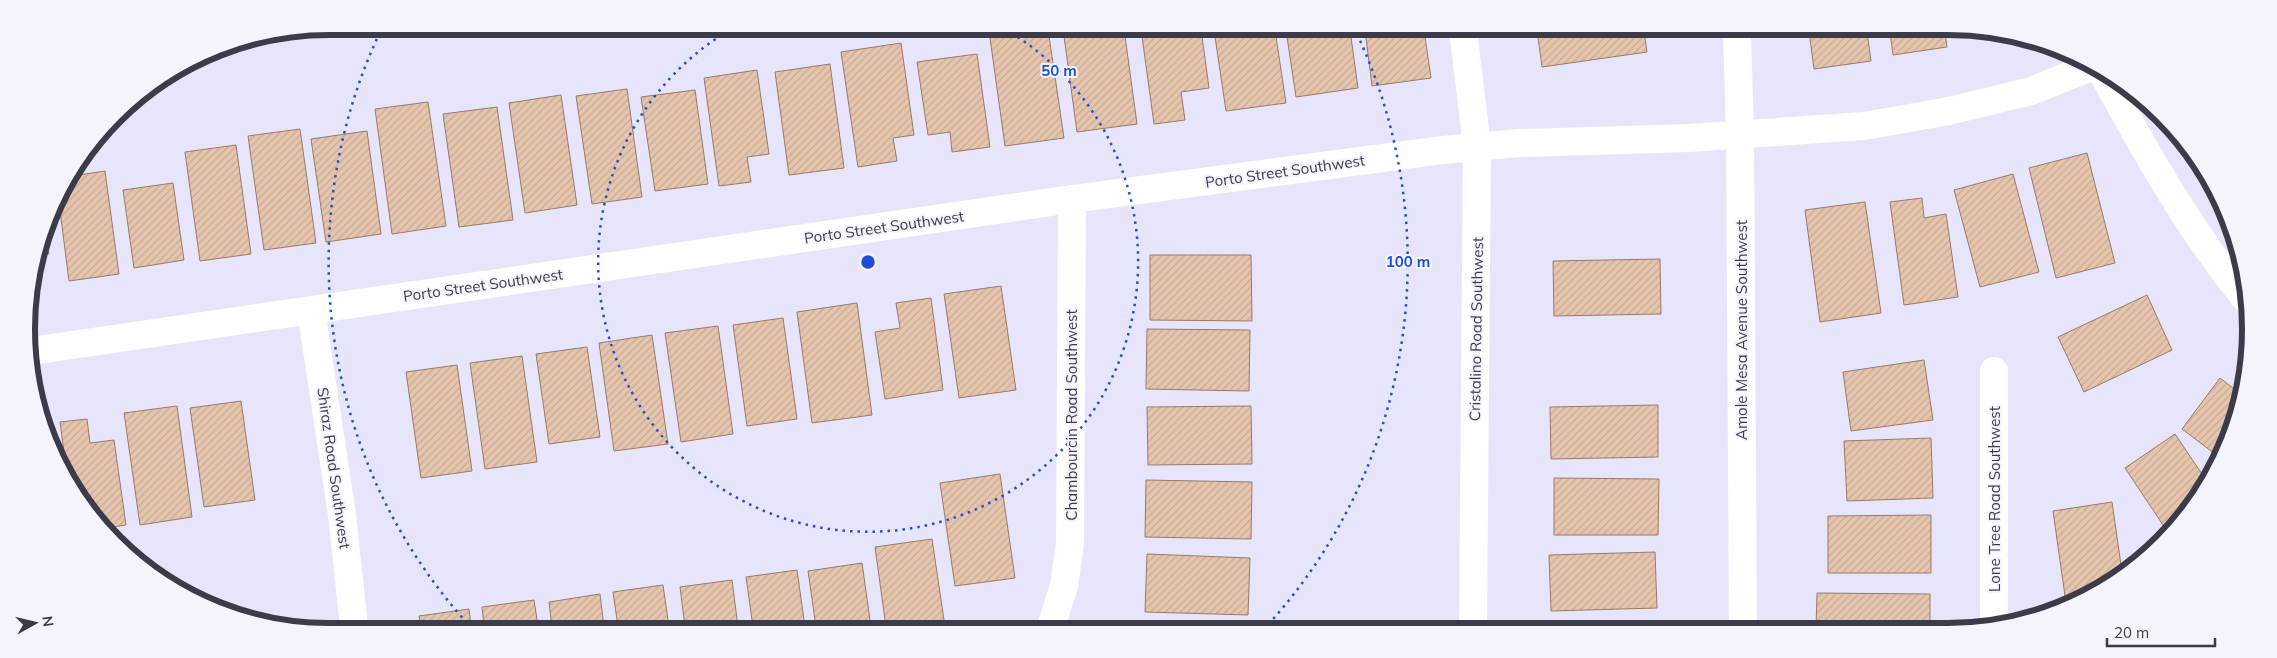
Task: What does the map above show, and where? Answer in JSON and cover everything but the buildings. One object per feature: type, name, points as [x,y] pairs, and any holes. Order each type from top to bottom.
[{"type":"street","name":"Cristalino Road Southwest","points":[[1464,35],[1477,146],[1473,623]]},
{"type":"street","name":"Amole Mesa Avenue Southwest","points":[[1737,35],[1740,135],[1742,623]]},
{"type":"street","name":"Porto Street Southwest","points":[[36,350],[1072,199],[1477,146],[1740,135],[1864,126],[1949,111],[2031,92],[2086,69]]},
{"type":"street","points":[[2108,83],[2174,201],[2217,264],[2239,291]]},
{"type":"street","name":"Chambourcin Road Southwest","points":[[1053,623],[1064,586],[1070,543],[1072,199]]},
{"type":"street","name":"Shiraz Road Southwest","points":[[311,310],[342,515],[354,623]]},
{"type":"street","name":"Lone Tree Road Southwest","points":[[1994,371],[1994,619]]}]
